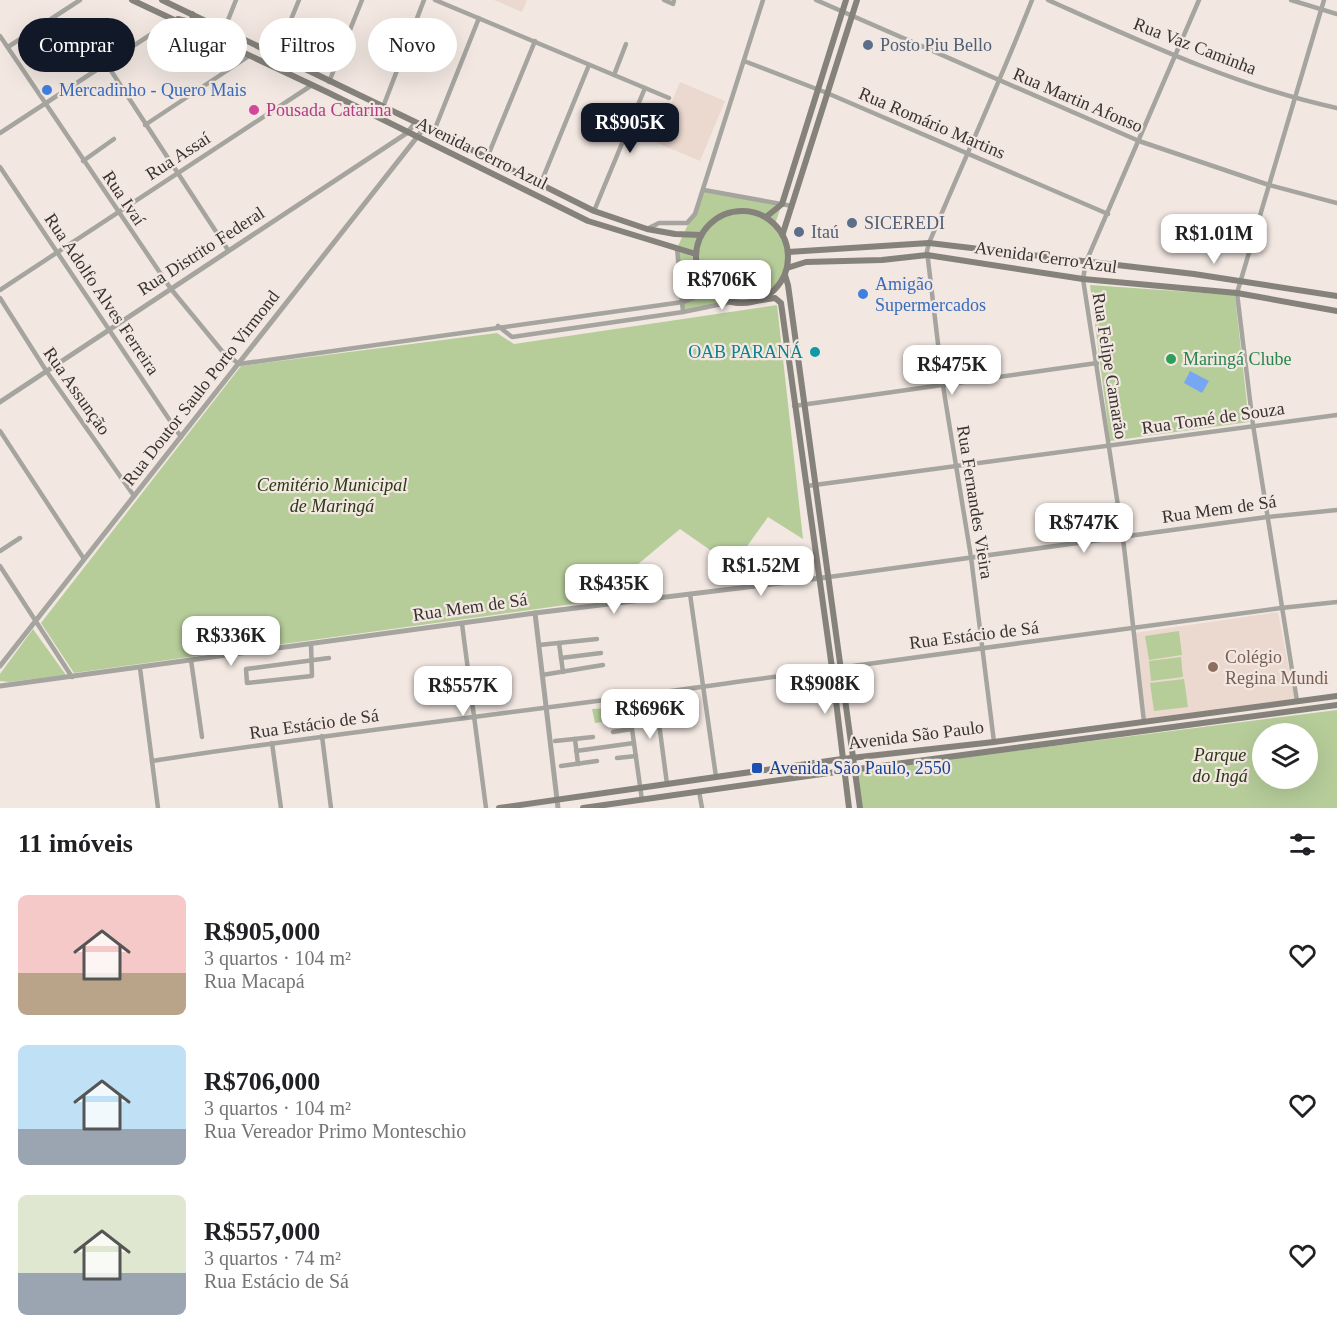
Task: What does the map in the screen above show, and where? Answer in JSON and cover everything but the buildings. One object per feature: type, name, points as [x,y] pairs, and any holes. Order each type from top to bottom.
[{"type":"main road","name":"Avenida Cerro Azul","points":[[132,0],[166,17]]},
{"type":"main road","name":"Avenida Cerro Azul","points":[[162,0],[171,2],[200,18]]},
{"type":"main road","points":[[766,217],[782,204],[846,0]]},
{"type":"main road","points":[[783,233],[857,0]]},
{"type":"main road","points":[[166,17],[190,22],[193,18],[192,14]]},
{"type":"main road","name":"Avenida Cerro Azul","points":[[249,56],[588,221],[696,254]]},
{"type":"main road","name":"Avenida Cerro Azul","points":[[309,72],[434,131],[594,211],[647,229],[675,234],[701,235]]},
{"type":"main road","points":[[327,92],[347,98],[353,96],[353,93]]},
{"type":"main road","points":[[849,808],[832,668],[781,303],[775,298],[743,303],[720,298],[703,282],[697,270],[696,254],[701,235],[709,224],[730,212],[742,210],[766,217],[783,233],[788,252],[786,272],[860,808]]},
{"type":"main road","points":[[614,229],[618,219]]},
{"type":"main road","name":"Avenida Cerro Azul","points":[[788,252],[929,243],[1240,280],[1337,296]]},
{"type":"main road","name":"Avenida Cerro Azul","points":[[786,272],[806,262],[882,260],[927,255],[1083,279],[1237,293],[1337,311]]},
{"type":"main road","points":[[755,301],[767,296],[778,286],[786,272]]},
{"type":"main road","name":"Avenida São Paulo","points":[[499,808],[842,759],[994,742],[1337,696]]},
{"type":"main road","name":"Avenida São Paulo","points":[[583,808],[855,769],[1263,717],[1337,703]]},
{"type":"main road","points":[[1068,741],[1070,734],[1090,728]]},
{"type":"main road","points":[[1042,744],[1056,739],[1063,731]]},
{"type":"street","points":[[8,47],[80,0]]},
{"type":"street","points":[[229,18],[236,0]]},
{"type":"street","points":[[292,18],[299,0]]},
{"type":"street","points":[[329,82],[362,0]]},
{"type":"street","points":[[383,107],[424,0]]},
{"type":"street","points":[[435,0],[669,98]]},
{"type":"street","points":[[664,0],[672,4],[674,0]]},
{"type":"street","points":[[647,229],[659,223],[687,223],[695,214],[763,0]]},
{"type":"street","name":"Rua Martin Afonso","points":[[816,0],[1139,141],[1269,185],[1337,203]]},
{"type":"street","name":"Rua Fernandes Vieira","points":[[994,742],[971,557],[943,386],[927,255],[929,243],[1000,81],[1032,0]]},
{"type":"street","name":"Rua Vaz Caminha","points":[[1048,0],[1175,55],[1296,98],[1337,108]]},
{"type":"street","name":"Rua Felipe Camarão","points":[[1144,722],[1123,537],[1083,279],[1086,262],[1199,0]]},
{"type":"street","points":[[1291,0],[1337,14]]},
{"type":"street","points":[[1296,701],[1253,425],[1237,293],[1324,0]]},
{"type":"street","points":[[434,131],[479,18]]},
{"type":"street","name":"Rua Ivaí","points":[[0,36],[171,289],[222,351],[239,364]]},
{"type":"street","points":[[487,158],[535,41]]},
{"type":"street","points":[[614,75],[626,44]]},
{"type":"street","points":[[145,126],[249,56]]},
{"type":"street","name":"Rua Romário Martins","points":[[744,61],[818,89],[1108,214]]},
{"type":"street","points":[[540,185],[589,65]]},
{"type":"street","points":[[0,133],[92,72]]},
{"type":"street","points":[[112,72],[228,250]]},
{"type":"street","name":"Rua Assaí","points":[[0,290],[312,85]]},
{"type":"street","points":[[594,211],[645,88]]},
{"type":"street","name":"Rua Distrito Federal","points":[[0,402],[407,133],[416,123]]},
{"type":"street","name":"Rua Doutor Saulo Porto Virmond","points":[[0,666],[425,127]]},
{"type":"street","points":[[83,161],[114,139]]},
{"type":"street","name":"Rua Adolfo Alves Ferreira","points":[[0,167],[181,437]]},
{"type":"street","points":[[704,190],[792,206]]},
{"type":"street","points":[[676,248],[683,312]]},
{"type":"street","points":[[239,364],[682,302],[696,298],[703,282]]},
{"type":"street","name":"Rua Assunção","points":[[0,298],[46,372],[134,496]]},
{"type":"street","points":[[498,326],[512,338],[683,312],[732,302]]},
{"type":"street","points":[[794,406],[1097,363]]},
{"type":"street","name":"Rua Tomé de Souza","points":[[807,486],[1337,415]]},
{"type":"street","points":[[0,431],[84,559]]},
{"type":"street","name":"Rua Mem de Sá","points":[[0,686],[535,613],[829,577],[1267,516],[1337,510]]},
{"type":"street","points":[[0,551],[20,538]]},
{"type":"street","points":[[0,566],[72,677]]},
{"type":"street","points":[[690,594],[716,777]]},
{"type":"street","name":"Rua Estácio de Sá","points":[[152,760],[983,647],[1337,602]]},
{"type":"street","points":[[535,613],[558,808]]},
{"type":"street","points":[[462,624],[486,808]]},
{"type":"street","points":[[539,645],[597,639]]},
{"type":"street","points":[[559,643],[563,672]]},
{"type":"street","points":[[311,644],[312,660],[312,676],[247,683],[246,669],[312,660],[329,658]]},
{"type":"street","points":[[561,658],[601,653]]},
{"type":"street","points":[[191,660],[202,737]]},
{"type":"street","points":[[542,675],[603,665]]},
{"type":"street","points":[[140,668],[158,808]]},
{"type":"street","points":[[655,693],[667,784]]},
{"type":"street","points":[[613,732],[632,729],[642,800]]},
{"type":"street","points":[[322,736],[331,808]]},
{"type":"street","points":[[555,741],[592,737]]},
{"type":"street","points":[[575,739],[578,764]]},
{"type":"street","points":[[272,743],[281,808]]},
{"type":"street","points":[[576,751],[634,743]]},
{"type":"street","points":[[617,758],[636,756]]},
{"type":"street","points":[[561,766],[597,761]]},
{"type":"street","points":[[699,791],[702,808]]},
{"type":"shaded area","points":[[494,0],[527,0],[522,12]]},
{"type":"shaded area","points":[[680,82],[725,101],[700,161],[655,142]]},
{"type":"shaded area","name":"Colégio Regina Mundi","points":[[1278,612],[1295,700],[1145,722],[1134,633]]},
{"type":"green space","points":[[704,190],[782,204],[775,224],[786,246],[787,268],[778,287],[757,301],[736,302],[683,312],[677,248]]},
{"type":"green space","name":"Maringá Clube","points":[[1090,285],[1235,295],[1249,422],[1110,441]]},
{"type":"green space","name":"Cemitério Municipal de Maringá","points":[[777,305],[803,539],[768,517],[733,566],[680,529],[594,601],[74,673],[41,623],[241,366],[497,333],[514,344]]},
{"type":"green space","points":[[33,629],[66,675],[9,682],[0,681],[0,674]]},
{"type":"green space","points":[[1179,631],[1182,655],[1149,660],[1145,636]]},
{"type":"green space","points":[[1181,657],[1183,677],[1151,681],[1149,661]]},
{"type":"green space","points":[[1184,679],[1188,707],[1154,711],[1150,683]]},
{"type":"green space","points":[[610,708],[610,721],[595,723],[592,709]]},
{"type":"green space","name":"Parque do Ingá","points":[[1337,710],[1337,808],[862,808],[857,771]]},
{"type":"water","points":[[1190,371],[1209,381],[1202,393],[1184,383]]},
{"type":"place","name":"Posto Piu Bello","points":[[868,45]]},
{"type":"place","name":"Mercadinho - Quero Mais","points":[[47,90]]},
{"type":"place","name":"Pousada Catarina","points":[[254,110]]},
{"type":"place","name":"SICEREDI","points":[[852,223]]},
{"type":"place","name":"Itaú","points":[[799,232]]},
{"type":"place","name":"Amigão Supermercados","points":[[863,294]]},
{"type":"place","name":"OAB PARANÁ","points":[[815,352]]},
{"type":"place","name":"Maringá Clube","points":[[1171,359]]},
{"type":"place","name":"Colégio Regina Mundi","points":[[1213,667]]},
{"type":"place","name":"Avenida São Paulo, 2550","points":[[757,768]]}]
